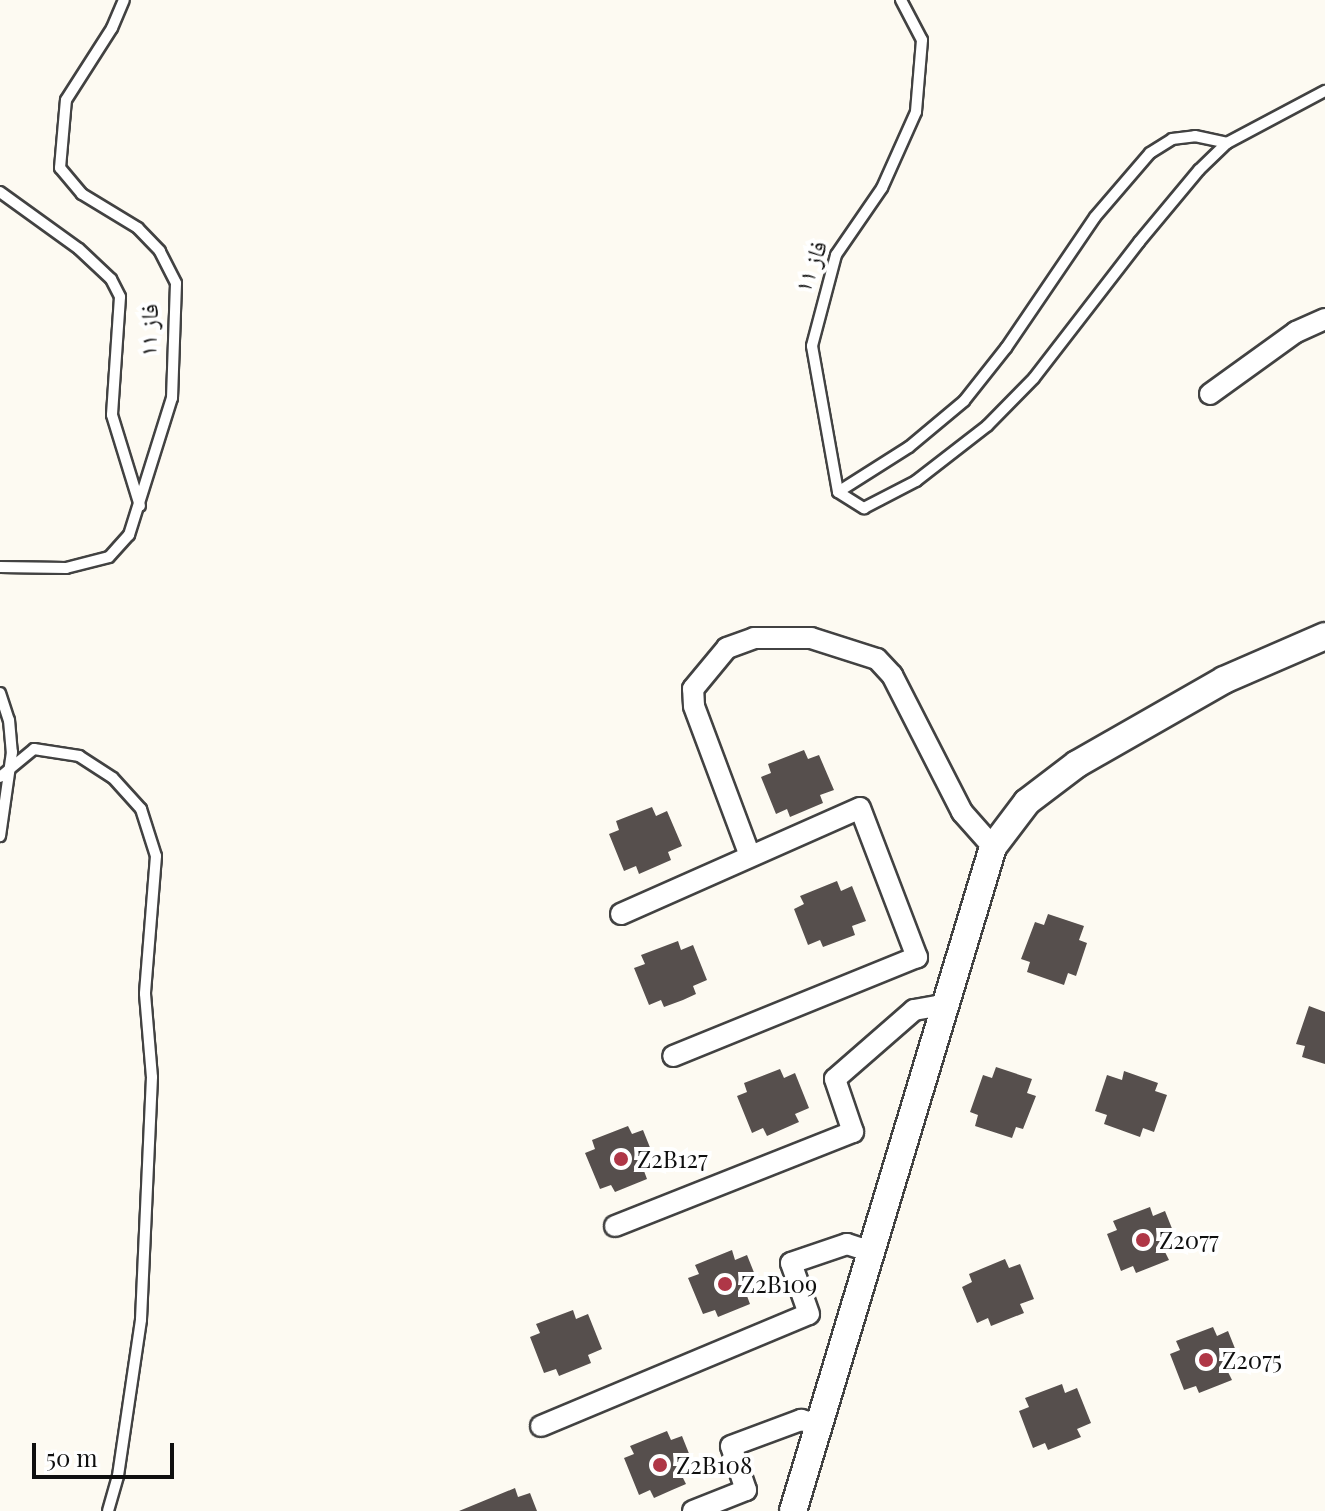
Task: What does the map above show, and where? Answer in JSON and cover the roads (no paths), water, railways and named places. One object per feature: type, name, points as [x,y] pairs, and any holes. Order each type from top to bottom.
[{"type":"street","points":[[1210,394],[1296,332],[1325,319]]},
{"type":"street","points":[[793,1511],[993,847],[1027,802],[1077,764],[1224,680],[1325,636]]},
{"type":"street","points":[[750,856],[694,706],[693,689],[727,648],[754,638],[811,638],[877,659],[892,675],[962,812],[993,847]]},
{"type":"street","points":[[621,914],[860,808],[917,957],[673,1056]]},
{"type":"street","points":[[615,1226],[853,1132],[835,1079],[914,1010],[947,1004]]},
{"type":"street","points":[[541,1426],[809,1314],[791,1263],[847,1244],[872,1252]]},
{"type":"street","points":[[693,1511],[746,1490],[731,1446],[801,1420],[821,1425]]},
{"type":"lane","name":"فاز ۱۱","points":[[0,567],[66,568],[109,557],[129,535],[172,398],[176,283],[160,251],[138,228],[82,194],[60,168],[66,100],[112,28],[124,0]]},
{"type":"lane","name":"فاز ۱۱","points":[[838,492],[812,346],[836,255],[882,188],[916,112],[922,40],[901,0]]},
{"type":"lane","points":[[1227,143],[1195,136],[1172,139],[1150,153],[1095,217],[1006,348],[964,401],[909,447],[838,492],[864,508],[916,481],[996,417],[1034,378],[1199,170],[1227,143],[1325,91]]},
{"type":"lane","points":[[0,192],[79,249],[111,279],[120,297],[112,415],[140,506]]},
{"type":"lane","points":[[0,693],[9,720],[10,767],[0,836]]},
{"type":"lane","points":[[0,777],[34,749],[79,756],[113,778],[141,809],[156,856],[145,994],[152,1077],[141,1320],[118,1476],[108,1511]]},
{"type":"place","name":"Z2B127","points":[[621,1159]]},
{"type":"place","name":"Z2077","points":[[1143,1240]]},
{"type":"place","name":"Z2B109","points":[[725,1284]]},
{"type":"place","name":"Z2075","points":[[1206,1360]]},
{"type":"place","name":"Z2B108","points":[[660,1465]]}]
